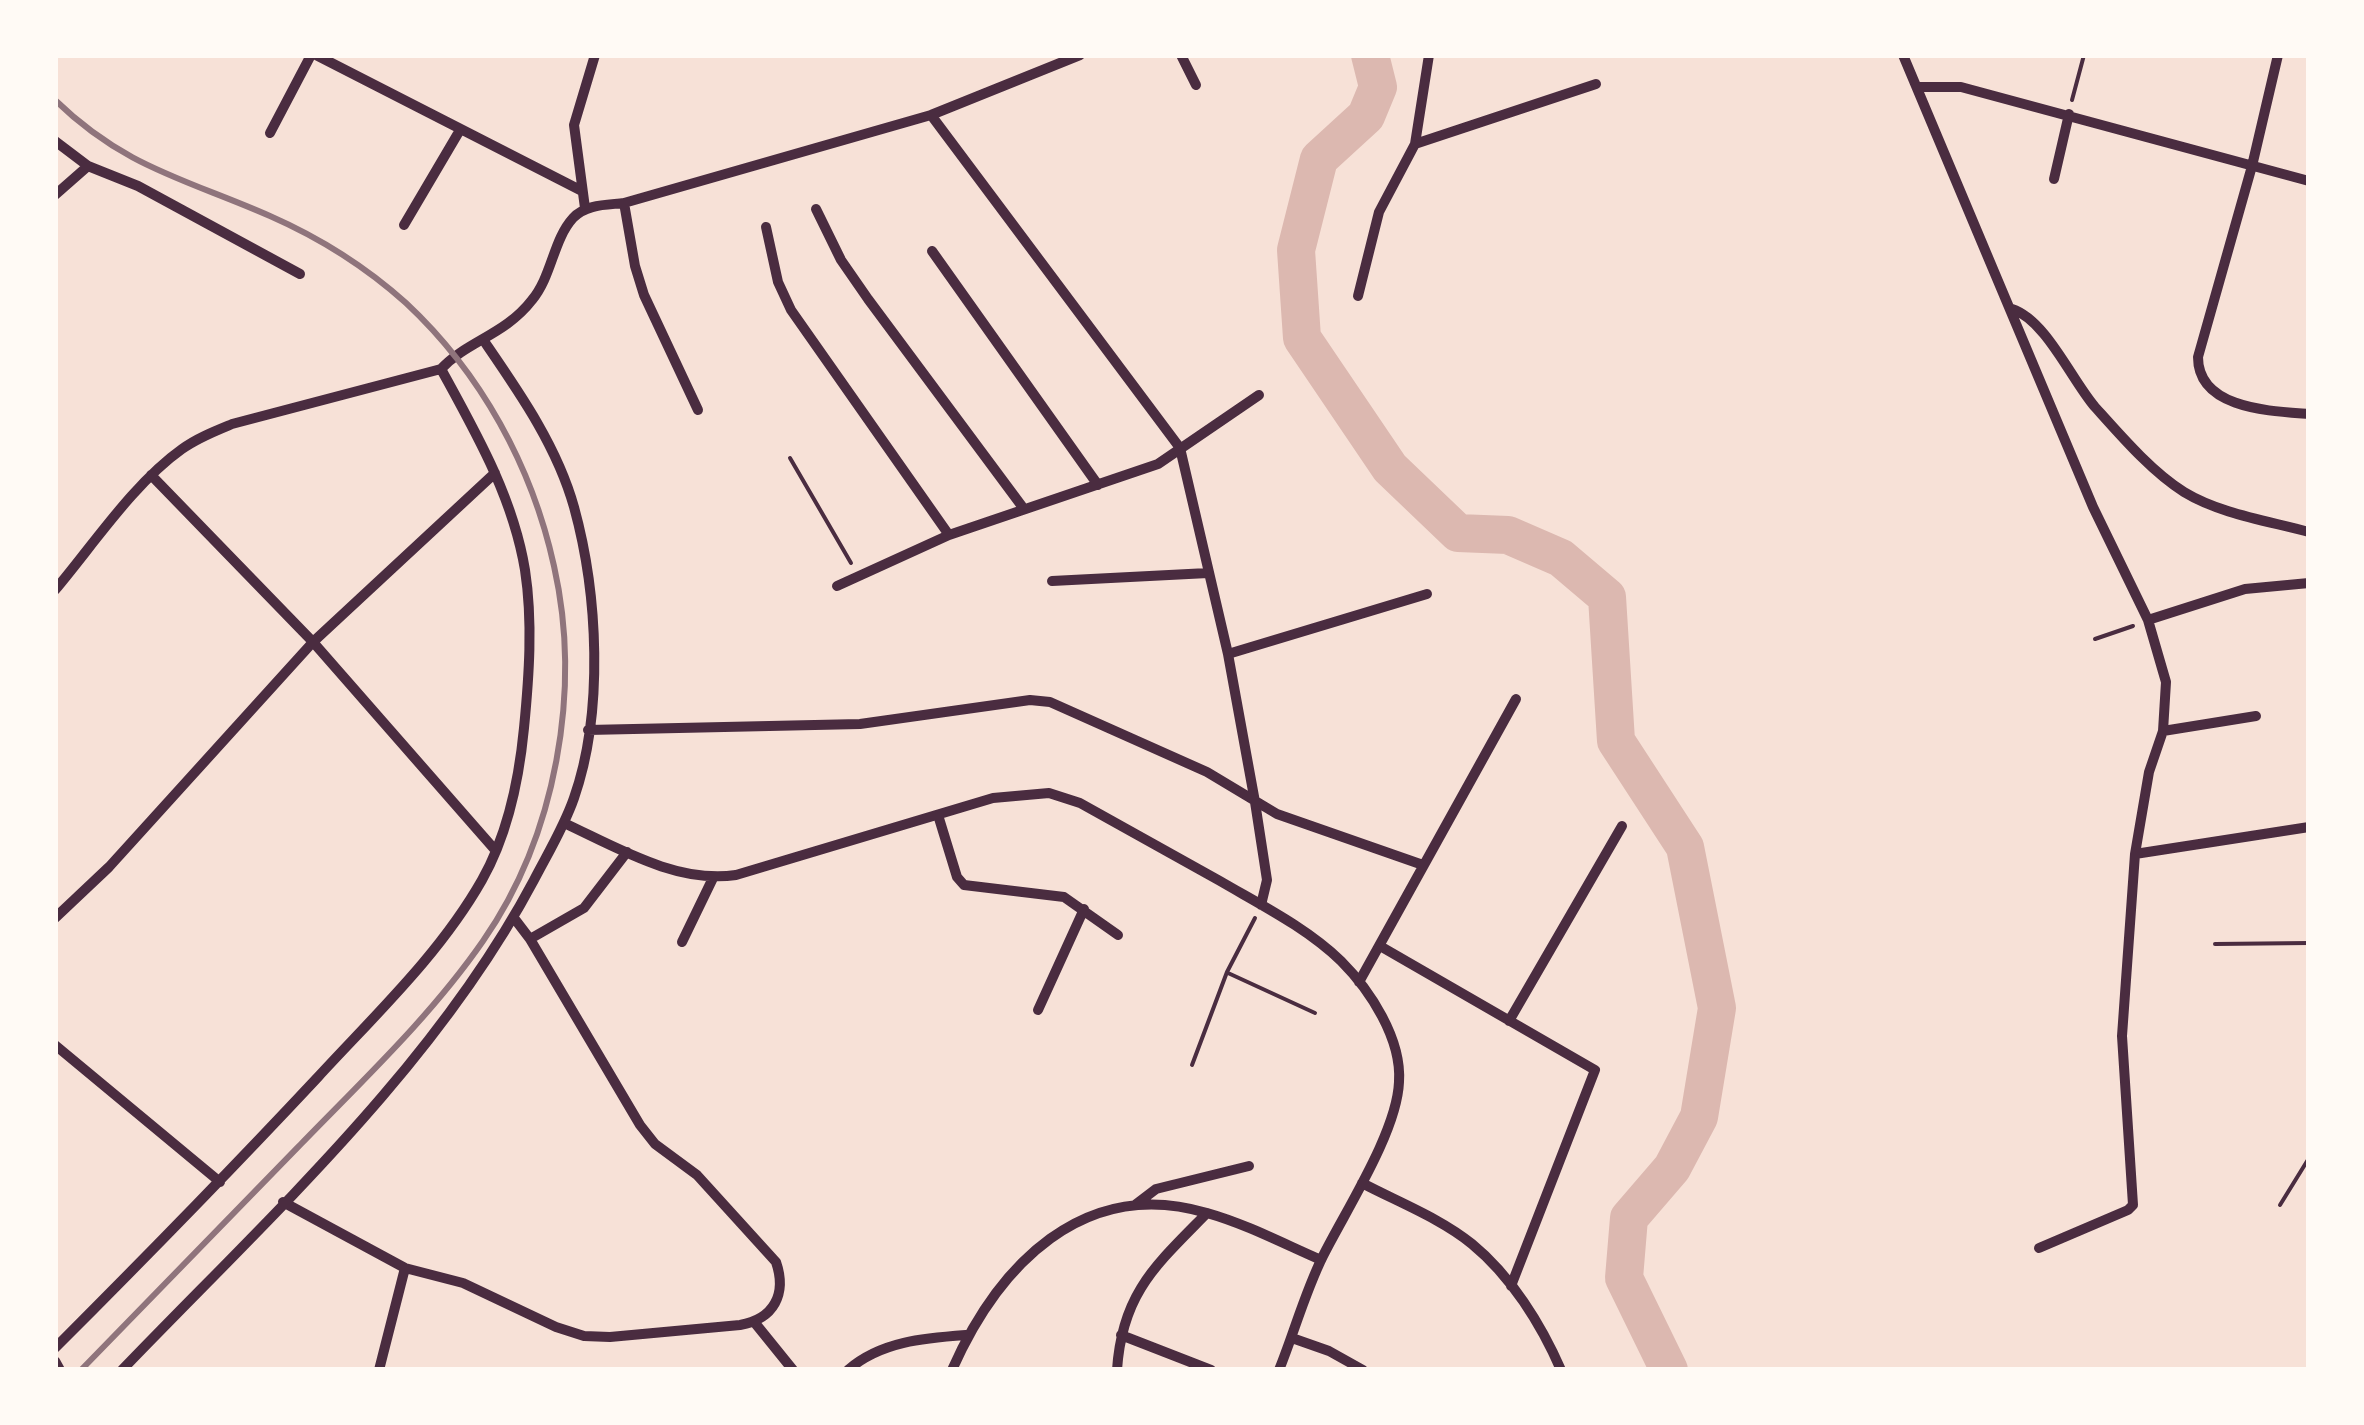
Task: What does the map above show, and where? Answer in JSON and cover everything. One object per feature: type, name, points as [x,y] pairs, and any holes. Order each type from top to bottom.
[{"type":"street","points":[[270,133],[314,55],[582,191]]},
{"type":"street","points":[[586,208],[574,124],[596,55]]},
{"type":"street","points":[[55,590],[152,475],[182,449],[232,424],[441,369],[454,355],[511,322],[534,300],[564,231],[586,208],[624,203],[930,114],[1080,55]]},
{"type":"street","points":[[1181,55],[1196,86]]},
{"type":"street","points":[[1358,296],[1379,212],[1415,144],[1428,55]]},
{"type":"street","points":[[1903,55],[2094,506],[2148,620],[2166,682],[2163,731],[2145,790],[2134,854],[2122,1036],[2132,1205],[2039,1248]]},
{"type":"street","points":[[2278,55],[2252,166],[2198,358],[2198,371],[2202,382],[2212,390],[2244,406],[2309,414]]},
{"type":"street","points":[[1415,144],[1596,84]]},
{"type":"street","points":[[1917,87],[1961,87],[2309,181]]},
{"type":"street","points":[[930,114],[1180,448],[1228,654],[1255,802],[1266,880],[1261,905]]},
{"type":"street","points":[[2054,179],[2069,114]]},
{"type":"street","points":[[404,226],[460,130]]},
{"type":"street","points":[[55,141],[88,166],[138,186],[300,274]]},
{"type":"street","points":[[55,196],[88,166]]},
{"type":"street","points":[[624,203],[644,295],[698,410]]},
{"type":"street","points":[[816,209],[841,260],[859,286],[1024,509]]},
{"type":"street","points":[[766,227],[778,282],[792,310],[949,535]]},
{"type":"street","points":[[932,252],[1098,484]]},
{"type":"street","points":[[2012,309],[2033,321],[2095,406],[2185,493],[2216,506],[2309,532]]},
{"type":"street","points":[[122,1370],[283,1202],[416,1055],[514,918],[564,823],[583,766],[593,681],[593,624],[585,560],[573,505],[553,454],[484,341]]},
{"type":"street","points":[[55,1348],[220,1182],[438,944],[483,879],[496,851],[520,761],[528,690],[529,619],[524,569],[495,473],[441,369]]},
{"type":"street","points":[[837,586],[949,535],[1158,464],[1259,395]]},
{"type":"street","points":[[55,918],[108,867],[314,642],[495,473]]},
{"type":"street","points":[[152,475],[314,642],[496,851]]},
{"type":"street","points":[[1052,581],[1208,573]]},
{"type":"street","points":[[2148,620],[2245,590],[2309,584]]},
{"type":"street","points":[[1228,654],[1427,594]]},
{"type":"street","points":[[1359,982],[1516,699]]},
{"type":"street","points":[[588,730],[860,724],[1030,700],[1050,702],[1208,772],[1277,814],[1423,865]]},
{"type":"street","points":[[2163,731],[2256,716]]},
{"type":"street","points":[[564,823],[627,852],[693,876],[713,878],[993,798],[1049,792],[1080,803],[1314,939],[1359,982],[1389,1031],[1400,1082],[1394,1110],[1362,1183],[1321,1260],[1279,1370]]},
{"type":"street","points":[[938,815],[957,878],[964,885],[1051,893],[1084,909],[1118,935]]},
{"type":"street","points":[[1509,1021],[1622,826]]},
{"type":"street","points":[[2134,854],[2309,827]]},
{"type":"street","points":[[530,939],[584,908],[627,852]]},
{"type":"street","points":[[682,942],[713,878]]},
{"type":"street","points":[[1038,1010],[1084,909]]},
{"type":"street","points":[[283,1202],[405,1268],[463,1282],[556,1327],[584,1336],[610,1337],[755,1322],[772,1310],[781,1292],[776,1262],[697,1174],[655,1144],[640,1125],[514,918]]},
{"type":"street","points":[[1380,946],[1595,1070],[1512,1286]]},
{"type":"street","points":[[55,1045],[220,1182]]},
{"type":"street","points":[[1135,1204],[1156,1189],[1249,1166]]},
{"type":"street","points":[[1362,1183],[1473,1244],[1512,1286],[1548,1341],[1561,1370]]},
{"type":"street","points":[[952,1370],[967,1336],[1024,1258],[1075,1220],[1135,1204],[1167,1206],[1207,1213],[1321,1260]]},
{"type":"street","points":[[1117,1370],[1121,1335],[1140,1286],[1207,1213]]},
{"type":"street","points":[[378,1370],[405,1268]]},
{"type":"street","points":[[755,1322],[793,1370]]},
{"type":"street","points":[[1121,1335],[1212,1370]]},
{"type":"street","points":[[848,1370],[873,1353],[906,1342],[967,1336]]},
{"type":"street","points":[[1292,1338],[1329,1351],[1363,1370]]},
{"type":"street","points":[[55,1361],[60,1370]]},
{"type":"path","points":[[2069,114],[2084,55]]},
{"type":"path","points":[[790,458],[858,576]]},
{"type":"path","points":[[2094,639],[2148,620]]},
{"type":"path","points":[[1192,1065],[1227,972],[1261,905]]},
{"type":"path","points":[[2215,944],[2309,943]]},
{"type":"path","points":[[1227,972],[1314,1012]]},
{"type":"path","points":[[2280,1205],[2309,1158]]},
{"type":"waterway","points":[[1370,55],[1378,87],[1366,116],[1319,159],[1296,250],[1302,338],[1390,468],[1458,533],[1508,535],[1561,558],[1607,597],[1616,741],[1685,847],[1717,1008],[1699,1117],[1672,1168],[1629,1218],[1624,1278],[1669,1370]]},
{"type":"railway","points":[[55,100],[106,142],[132,157],[270,216],[359,265],[433,330],[500,423],[532,493],[554,566],[565,662],[563,711],[545,809],[529,856],[483,941],[396,1046],[81,1370]]}]
